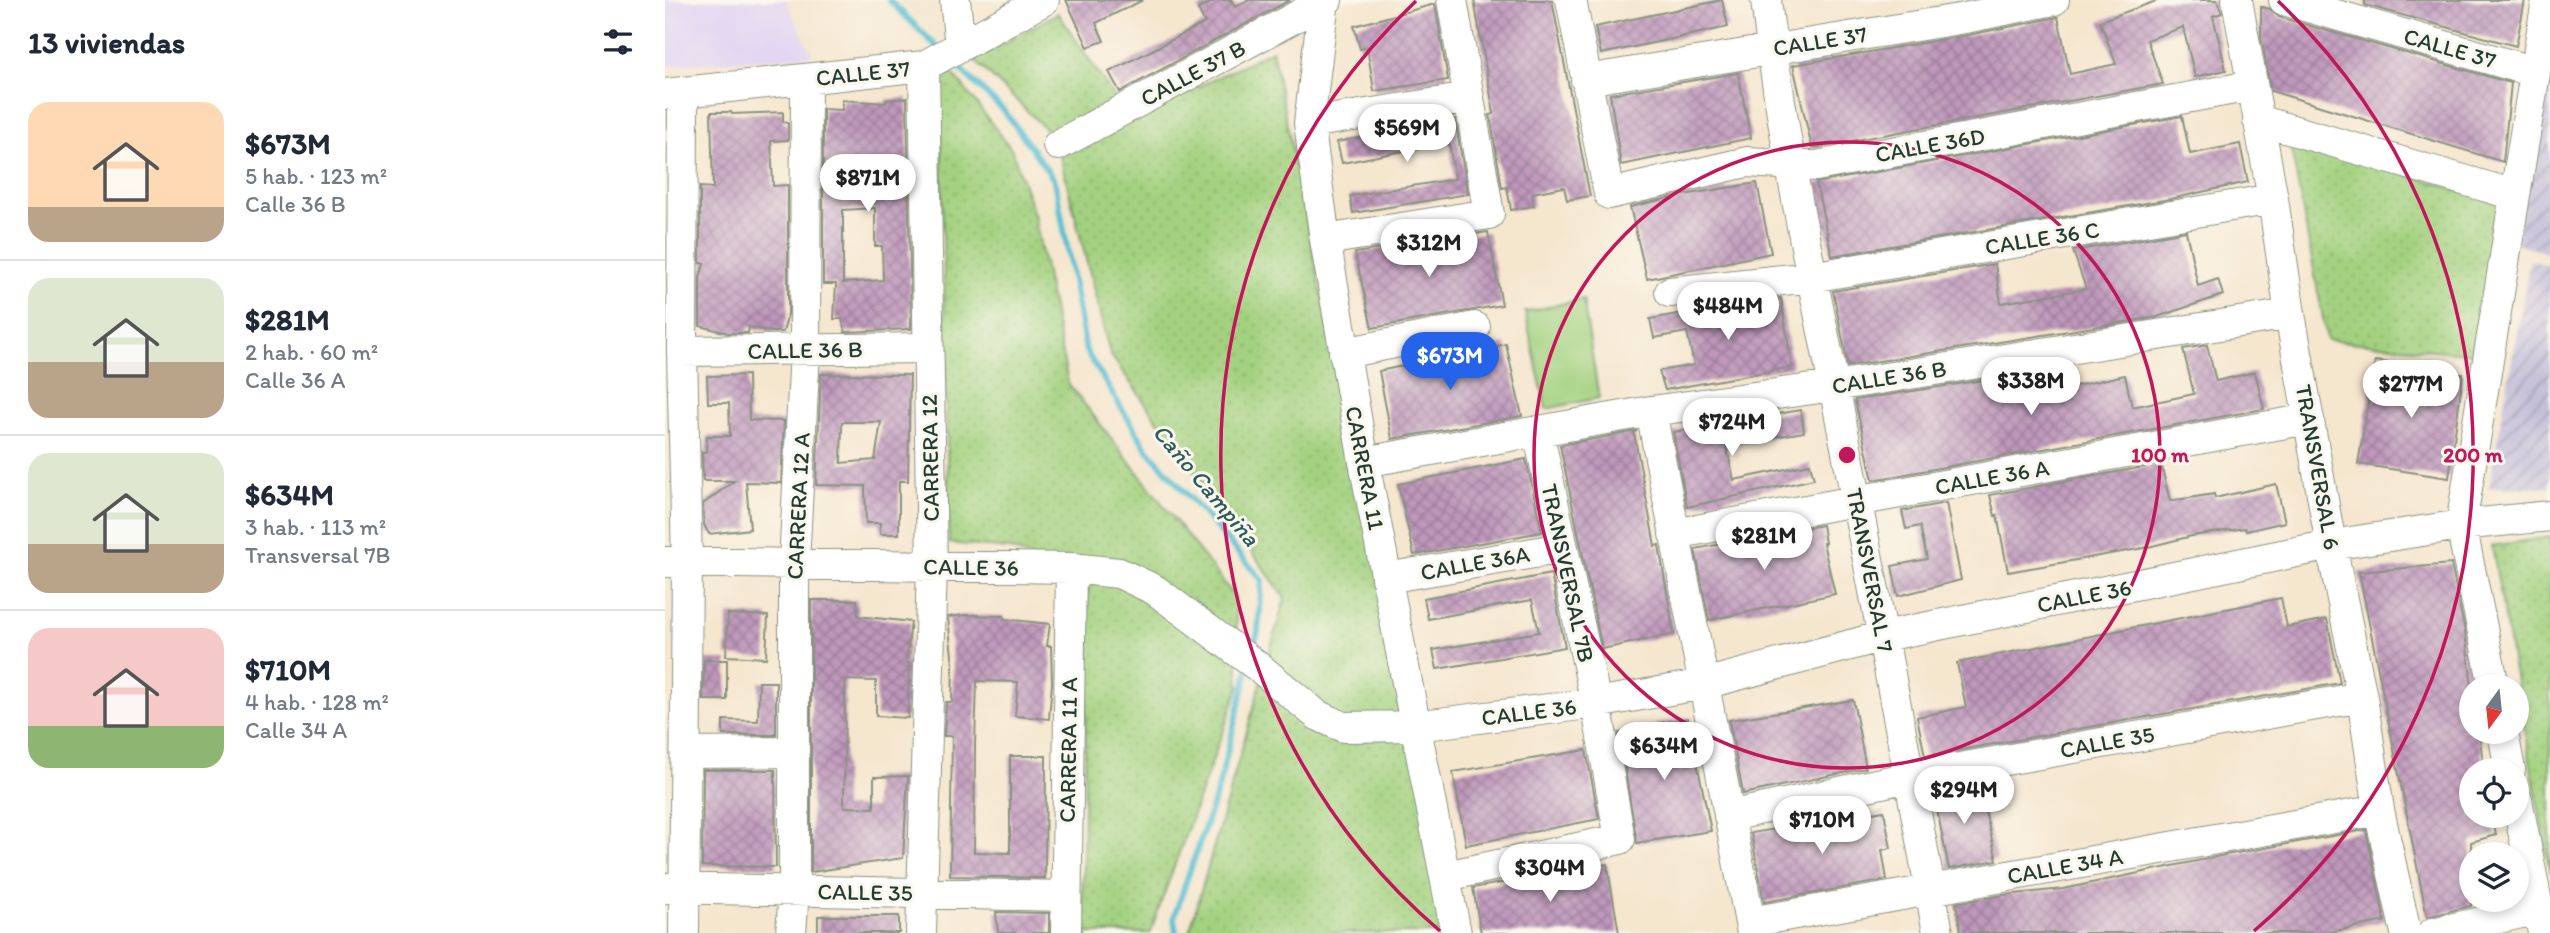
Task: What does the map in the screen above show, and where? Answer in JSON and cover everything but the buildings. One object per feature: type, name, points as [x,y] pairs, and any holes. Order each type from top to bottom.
[{"type":"street","name":"CARRERA 12","points":[[921,933],[932,566],[928,348],[942,56],[955,0]]},
{"type":"street","name":"CALLE 37","points":[[674,94],[806,79],[942,56],[1045,0]]},
{"type":"street","name":"CARRERA 11","points":[[1327,0],[1309,123],[1325,240],[1364,462],[1456,933]]},
{"type":"street","name":"CALLE 37 B","points":[[1059,145],[1327,0]]},
{"type":"street","points":[[1325,240],[1489,214],[1453,0]]},
{"type":"street","points":[[1571,0],[1586,80]]},
{"type":"street","name":"TRANSVERSAL 7","points":[[1766,0],[1790,165],[1884,636],[1938,933]]},
{"type":"street","name":"CALLE 37","points":[[1586,80],[1772,48],[1963,9],[2054,0]]},
{"type":"street","name":"TRANSVERSAL 6","points":[[2237,0],[2273,200],[2290,314],[2362,697],[2379,810],[2406,933]]},
{"type":"street","name":"CALLE 37","points":[[2284,0],[2535,72]]},
{"type":"street","points":[[2492,674],[2461,525],[2547,0]]},
{"type":"street","name":"CARRERA 12 A","points":[[791,933],[794,890],[794,564],[805,349],[806,79]]},
{"type":"street","name":"CALLE 36D","points":[[1586,80],[1609,194],[1747,162],[1816,166],[2251,86]]},
{"type":"street","points":[[674,94],[674,287],[682,351],[676,563],[687,753],[676,888],[684,933]]},
{"type":"street","points":[[1309,123],[1469,97]]},
{"type":"street","points":[[2258,120],[2515,195]]},
{"type":"street","name":"CALLE 36 C","points":[[1670,292],[1811,277],[2273,200]]},
{"type":"street","name":"CALLE 36 B","points":[[1364,462],[1651,411],[1833,386],[2290,314]]},
{"type":"street","points":[[1344,353],[1475,327]]},
{"type":"street","name":"CALLE 36 B","points":[[682,351],[928,348]]},
{"type":"street","points":[[1651,411],[1751,928]]},
{"type":"street","name":"CALLE 36 A","points":[[1674,534],[2309,419]]},
{"type":"street","name":"TRANSVERSAL 7B","points":[[1445,876],[1620,839],[1596,703],[1538,431]]},
{"type":"street","name":"CALLE 36","points":[[676,563],[1071,568],[1119,573],[1155,590],[1261,669],[1317,716],[1343,727],[1416,726],[1596,703],[1704,684],[1884,636],[2332,545],[2461,525],[2550,516]]},
{"type":"street","name":"CALLE 36A","points":[[1386,578],[1563,548]]},
{"type":"street","name":"CARRERA 11 A","points":[[1066,933],[1071,568]]},
{"type":"street","name":"CALLE 35","points":[[1729,816],[1909,777],[2362,697]]},
{"type":"street","points":[[687,753],[794,752]]},
{"type":"street","name":"CALLE 34 A","points":[[1751,928],[1930,890],[2379,810]]},
{"type":"street","points":[[2433,933],[2541,921],[2523,828]]},
{"type":"street","name":"CALLE 35","points":[[676,888],[1066,896]]},
{"type":"shaded area","points":[[665,0],[785,0],[813,55],[665,66]]},
{"type":"shaded area","points":[[2550,26],[2550,254],[2517,243]]},
{"type":"shaded area","points":[[2530,260],[2550,266],[2550,487],[2489,488]]},
{"type":"green space","points":[[1058,13],[1117,101],[1049,132],[974,60]]},
{"type":"green space","points":[[1272,50],[1451,933],[1189,933],[1285,598],[1110,354],[1060,156]]},
{"type":"green space","points":[[952,72],[1012,150],[1034,214],[1068,383],[1235,597],[1239,687],[1150,933],[1082,933],[1088,579],[1009,549],[949,543],[940,77]]},
{"type":"green space","points":[[2289,137],[2499,203],[2477,354],[2327,340]]},
{"type":"green space","points":[[1583,299],[1599,398],[1546,409],[1525,312]]},
{"type":"green space","points":[[2550,537],[2550,873],[2527,744],[2529,674],[2515,674],[2492,546]]},
{"type":"waterway","name":"Caño Campiña","points":[[889,0],[938,48]]},
{"type":"waterway","name":"Caño Campiña","points":[[951,60],[1006,113],[1055,181],[1086,351],[1147,449],[1262,580],[1258,632],[1252,652]]},
{"type":"waterway","name":"Caño Campiña","points":[[1176,933],[1174,917],[1218,789],[1248,670]]}]
